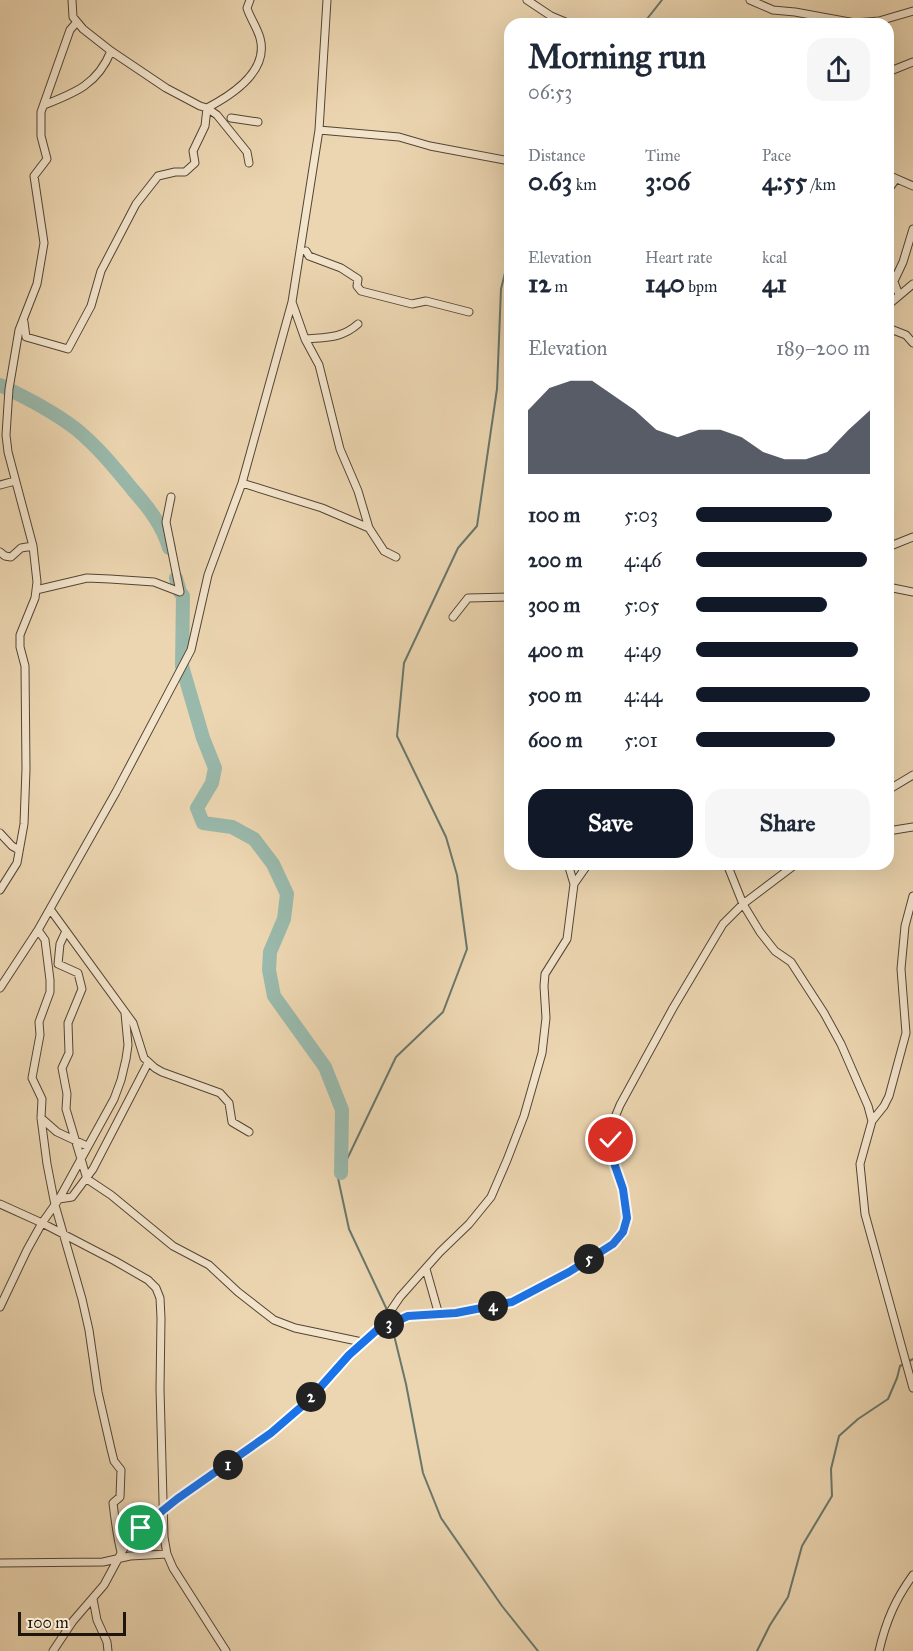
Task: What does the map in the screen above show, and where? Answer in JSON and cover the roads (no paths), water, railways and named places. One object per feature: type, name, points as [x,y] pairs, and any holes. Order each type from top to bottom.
[{"type":"street","points":[[72,0],[72,11],[76,22],[111,51],[173,93],[207,108],[222,119],[247,153],[249,163]]},
{"type":"street","points":[[207,108],[230,96],[254,72],[260,58],[261,39],[247,8],[250,0]]},
{"type":"street","points":[[0,988],[50,909],[191,650],[208,575],[242,483],[292,302],[319,130],[327,0]]},
{"type":"street","points":[[526,0],[556,18]]},
{"type":"street","points":[[750,0],[773,10],[828,18]]},
{"type":"street","points":[[890,18],[913,12]]},
{"type":"street","points":[[0,890],[17,863],[24,824],[25,666],[20,647],[20,635],[36,590],[33,546],[8,453],[6,417],[19,330],[37,284],[44,243],[34,176],[47,159],[41,136],[41,112],[70,30],[76,22]]},
{"type":"street","points":[[44,105],[64,97],[95,79],[111,51]]},
{"type":"street","points":[[894,70],[913,62]]},
{"type":"street","points":[[24,316],[26,337],[68,349],[91,306],[101,271],[136,204],[158,176],[185,172],[195,163],[193,151],[205,126],[207,108]]},
{"type":"street","points":[[231,118],[258,122]]},
{"type":"street","points":[[319,130],[399,137],[430,146],[504,160]]},
{"type":"street","points":[[894,181],[896,178],[913,186]]},
{"type":"street","points":[[899,295],[894,281],[906,255],[913,230]]},
{"type":"street","points":[[306,251],[309,256],[341,268],[358,279],[357,286],[361,291],[412,304],[426,301],[469,312]]},
{"type":"street","points":[[894,300],[913,284]]},
{"type":"street","points":[[292,302],[305,339],[320,364],[338,442],[358,491],[369,528],[384,551],[396,557]]},
{"type":"street","points":[[305,339],[341,335],[358,324]]},
{"type":"street","points":[[894,330],[910,335],[913,343]]},
{"type":"street","points":[[0,485],[15,481]]},
{"type":"street","points":[[242,483],[322,508],[369,528]]},
{"type":"street","points":[[36,590],[87,579],[110,579],[154,582],[180,592],[166,522],[171,496]]},
{"type":"street","points":[[894,545],[913,537]]},
{"type":"street","points":[[0,552],[11,557],[21,548],[33,546]]},
{"type":"street","points":[[894,588],[913,592]]},
{"type":"street","points":[[453,617],[468,598],[504,597]]},
{"type":"street","points":[[894,786],[913,775]]},
{"type":"street","points":[[894,830],[913,827]]},
{"type":"street","points":[[0,833],[19,850]]},
{"type":"street","points":[[377,1330],[400,1297],[469,1224],[491,1197],[520,1127],[533,1086],[545,1035],[545,974],[567,939],[574,884],[570,870]]},
{"type":"street","points":[[574,884],[584,870]]},
{"type":"street","points":[[729,870],[743,904],[768,944],[791,962],[824,1013],[854,1072],[872,1121]]},
{"type":"street","points":[[53,1651],[111,1573],[118,1556],[141,1528],[271,1433],[308,1401],[362,1342],[377,1330],[408,1316],[456,1313],[512,1302],[569,1272],[619,1239],[626,1226],[626,1211],[623,1189],[612,1157],[611,1140],[613,1122],[620,1105],[673,1008],[723,924],[743,904],[788,870]]},
{"type":"street","points":[[913,896],[905,926],[901,969],[906,1033],[889,1096],[872,1121],[860,1164],[865,1214],[913,1388]]},
{"type":"street","points":[[50,909],[133,1023],[140,1052],[148,1063],[162,1072],[220,1093],[229,1103],[232,1122],[249,1132]]},
{"type":"street","points":[[38,930],[45,940],[50,992],[39,1022],[40,1035],[33,1078],[42,1099],[41,1118],[47,1164],[63,1235],[89,1330],[98,1392],[111,1449],[114,1461],[121,1473],[120,1497],[113,1503],[114,1525],[118,1534],[118,1556]]},
{"type":"street","points":[[66,931],[60,944],[58,964],[78,973],[82,989],[68,1023],[69,1053],[62,1068],[67,1094],[66,1109],[87,1179],[111,1195],[173,1246],[209,1265],[238,1293],[274,1320],[295,1328],[362,1342]]},
{"type":"street","points":[[0,1307],[42,1223],[57,1202],[114,1099],[121,1080],[128,1045],[125,1013]]},
{"type":"street","points":[[57,1202],[72,1197],[87,1179],[148,1063]]},
{"type":"street","points":[[41,1118],[57,1132],[87,1146]]},
{"type":"street","points":[[0,1204],[42,1223],[148,1280],[156,1288],[160,1298],[163,1510],[167,1554],[173,1568],[226,1651]]},
{"type":"street","points":[[426,1269],[439,1315]]},
{"type":"street","points":[[0,1563],[103,1562],[118,1556],[167,1554]]},
{"type":"street","points":[[879,1651],[897,1598],[913,1575]]},
{"type":"street","points":[[93,1599],[97,1620],[107,1642],[108,1651]]},
{"type":"waterway","points":[[648,18],[662,0]]},
{"type":"waterway","points":[[388,1312],[349,1229],[338,1178],[396,1057],[443,1012],[467,949],[457,875],[446,837],[397,736],[404,663],[458,548],[477,526],[497,389],[501,289],[504,277]]},
{"type":"waterway","points":[[0,385],[58,416],[92,443],[149,510],[159,524],[169,548]]},
{"type":"waterway","points":[[176,578],[183,596],[182,666],[203,738],[215,768],[212,783],[197,808],[203,823],[232,827],[254,839],[273,864],[287,894],[284,919],[270,952],[269,970],[274,996],[325,1067],[342,1110],[341,1173]]},
{"type":"waterway","points":[[392,1327],[406,1384],[423,1473],[441,1518],[502,1606],[538,1651]]},
{"type":"waterway","points":[[757,1651],[788,1597],[802,1546],[832,1496],[831,1469],[839,1436],[858,1419],[888,1399],[900,1366],[913,1359]]}]
